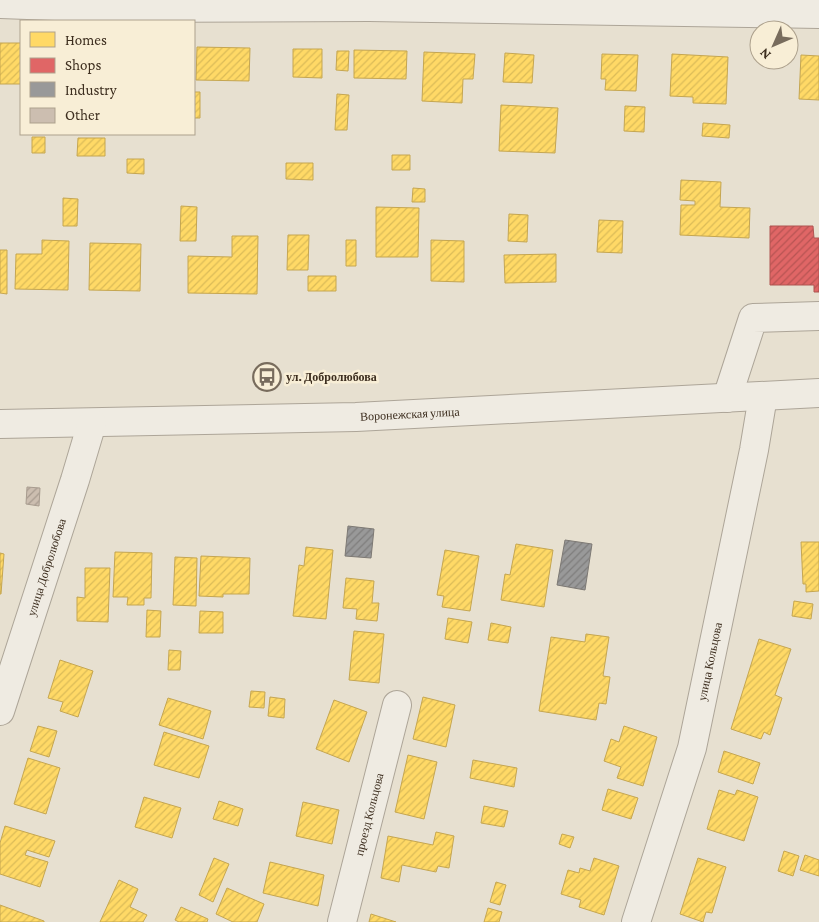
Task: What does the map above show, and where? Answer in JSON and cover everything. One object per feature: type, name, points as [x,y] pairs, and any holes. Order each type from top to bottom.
[{"type":"street","points":[[0,4],[109,8],[369,3],[819,14]]},
{"type":"street","points":[[727,398],[752,318],[819,316]]},
{"type":"street","name":"Воронежская улица","points":[[0,424],[356,417],[819,393]]},
{"type":"street","name":"улица Кольцова","points":[[636,922],[692,748],[754,450],[763,396]]},
{"type":"street","name":"улица Добролюбова","points":[[0,711],[92,423]]},
{"type":"street","name":"проезд Кольцова","points":[[342,922],[397,705]]},
{"type":"building: Homes","points":[[0,43],[20,43],[20,84],[0,84]]},
{"type":"building: Homes","points":[[197,47],[250,48],[249,81],[196,80]]},
{"type":"building: Homes","points":[[293,49],[322,49],[322,78],[293,77]]},
{"type":"building: Homes","points":[[354,50],[407,51],[406,79],[354,78]]},
{"type":"building: Homes","points":[[337,51],[349,51],[348,71],[336,70]]},
{"type":"building: Homes","points":[[424,52],[475,54],[473,79],[463,79],[462,103],[422,101]]},
{"type":"building: Homes","points":[[505,53],[534,55],[532,83],[503,82]]},
{"type":"building: Homes","points":[[602,54],[638,55],[636,91],[605,90],[606,79],[601,79]]},
{"type":"building: Homes","points":[[672,54],[728,57],[726,104],[693,103],[693,97],[670,96]]},
{"type":"building: Homes","points":[[801,55],[819,56],[819,100],[799,99]]},
{"type":"building: Homes","points":[[195,92],[200,92],[200,118],[195,118]]},
{"type":"building: Homes","points":[[337,94],[349,95],[347,130],[335,130]]},
{"type":"building: Homes","points":[[501,105],[558,108],[555,153],[499,151]]},
{"type":"building: Homes","points":[[625,106],[645,107],[644,132],[624,131]]},
{"type":"building: Homes","points":[[703,123],[730,125],[729,138],[702,136]]},
{"type":"building: Homes","points":[[32,137],[45,137],[45,153],[32,153]]},
{"type":"building: Homes","points":[[78,138],[105,138],[105,156],[77,156]]},
{"type":"building: Homes","points":[[392,155],[410,155],[410,170],[392,170]]},
{"type":"building: Homes","points":[[127,159],[144,159],[144,174],[127,173]]},
{"type":"building: Homes","points":[[286,163],[313,163],[313,180],[286,179]]},
{"type":"building: Homes","points":[[681,180],[721,182],[720,207],[750,208],[749,238],[680,235],[681,205],[695,205],[695,201],[680,200]]},
{"type":"building: Homes","points":[[413,188],[425,189],[425,202],[412,202]]},
{"type":"building: Homes","points":[[63,198],[78,199],[77,226],[63,226]]},
{"type":"building: Homes","points":[[181,206],[197,207],[196,241],[180,241]]},
{"type":"building: Homes","points":[[376,207],[419,208],[418,257],[376,257]]},
{"type":"building: Homes","points":[[509,214],[528,215],[527,242],[508,241]]},
{"type":"building: Homes","points":[[599,220],[623,221],[622,253],[597,252]]},
{"type":"building: Homes","points":[[288,235],[309,235],[308,270],[287,270]]},
{"type":"building: Homes","points":[[232,236],[258,236],[257,294],[188,293],[188,256],[232,257]]},
{"type":"building: Homes","points":[[42,240],[69,241],[68,290],[15,289],[16,254],[42,254]]},
{"type":"building: Homes","points":[[346,240],[356,240],[356,266],[346,266]]},
{"type":"building: Homes","points":[[431,240],[464,241],[464,282],[431,281]]},
{"type":"building: Homes","points":[[90,243],[141,244],[140,291],[89,290]]},
{"type":"building: Homes","points":[[0,250],[7,250],[7,294],[0,293]]},
{"type":"building: Homes","points":[[556,254],[556,282],[505,283],[504,255]]},
{"type":"building: Homes","points":[[308,276],[336,276],[336,291],[308,291]]},
{"type":"building: Homes","points":[[801,542],[819,542],[819,591],[806,592],[806,584],[803,584]]},
{"type":"building: Homes","points":[[516,544],[553,550],[544,607],[501,600],[505,574],[510,575]]},
{"type":"building: Homes","points":[[306,547],[333,550],[326,619],[293,616],[299,565],[304,566]]},
{"type":"building: Homes","points":[[445,550],[479,556],[470,611],[442,607],[444,596],[437,595]]},
{"type":"building: Homes","points":[[115,552],[152,553],[151,598],[144,598],[144,605],[127,605],[128,597],[113,597]]},
{"type":"building: Homes","points":[[0,553],[4,554],[1,594],[0,594]]},
{"type":"building: Homes","points":[[201,556],[250,558],[249,594],[223,594],[223,597],[199,596]]},
{"type":"building: Homes","points":[[175,557],[197,558],[196,606],[173,605]]},
{"type":"building: Homes","points":[[85,568],[110,568],[108,622],[77,621],[77,597],[85,598]]},
{"type":"building: Homes","points":[[346,578],[374,581],[372,603],[379,603],[377,621],[356,619],[357,609],[343,608]]},
{"type":"building: Homes","points":[[794,601],[813,604],[811,619],[792,616]]},
{"type":"building: Homes","points":[[147,610],[161,611],[160,637],[146,637]]},
{"type":"building: Homes","points":[[200,611],[223,612],[223,633],[199,633]]},
{"type":"building: Homes","points":[[448,618],[472,622],[468,643],[445,639]]},
{"type":"building: Homes","points":[[491,623],[511,627],[508,643],[488,640]]},
{"type":"building: Homes","points":[[354,631],[384,634],[379,683],[349,680]]},
{"type":"building: Homes","points":[[586,634],[609,637],[603,676],[610,677],[606,704],[599,703],[596,720],[539,711],[551,637],[585,642]]},
{"type":"building: Homes","points":[[759,639],[791,649],[775,695],[782,698],[770,735],[764,732],[761,739],[731,729]]},
{"type":"building: Homes","points":[[169,650],[181,651],[180,670],[168,670]]},
{"type":"building: Homes","points":[[60,660],[93,671],[78,717],[60,711],[63,702],[48,698]]},
{"type":"building: Homes","points":[[251,691],[265,692],[264,708],[249,707]]},
{"type":"building: Homes","points":[[270,697],[285,699],[284,718],[268,716]]},
{"type":"building: Homes","points":[[423,697],[455,705],[446,747],[413,739]]},
{"type":"building: Homes","points":[[168,698],[211,711],[203,739],[159,725]]},
{"type":"building: Homes","points":[[334,700],[367,712],[349,762],[316,749]]},
{"type":"building: Homes","points":[[38,726],[57,731],[49,757],[30,751]]},
{"type":"building: Homes","points":[[624,726],[657,737],[643,786],[617,778],[621,767],[604,761],[611,739],[619,742]]},
{"type":"building: Homes","points":[[164,732],[209,746],[199,778],[154,765]]},
{"type":"building: Homes","points":[[724,751],[760,763],[753,784],[718,772]]},
{"type":"building: Homes","points":[[408,755],[437,762],[424,819],[395,812]]},
{"type":"building: Homes","points":[[28,758],[60,768],[46,814],[14,804]]},
{"type":"building: Homes","points":[[473,760],[517,768],[514,787],[470,778]]},
{"type":"building: Homes","points":[[608,789],[638,798],[631,819],[602,810]]},
{"type":"building: Homes","points":[[719,790],[735,795],[737,790],[758,797],[744,841],[707,829]]},
{"type":"building: Homes","points":[[144,797],[181,808],[172,838],[135,827]]},
{"type":"building: Homes","points":[[219,801],[243,809],[238,826],[213,819]]},
{"type":"building: Homes","points":[[303,802],[339,810],[332,844],[296,836]]},
{"type":"building: Homes","points":[[484,806],[508,811],[504,827],[481,823]]},
{"type":"building: Homes","points":[[5,826],[55,841],[49,857],[27,850],[25,855],[48,862],[40,887],[0,874],[0,843]]},
{"type":"building: Homes","points":[[436,832],[454,836],[449,868],[438,866],[436,872],[402,865],[399,882],[381,878],[388,836],[433,845]]},
{"type":"building: Homes","points":[[562,834],[574,837],[570,848],[559,844]]},
{"type":"building: Homes","points":[[784,851],[799,856],[793,876],[778,871]]},
{"type":"building: Homes","points":[[805,855],[819,860],[819,876],[800,870]]},
{"type":"building: Homes","points":[[214,858],[229,864],[213,902],[199,895]]},
{"type":"building: Homes","points":[[594,858],[619,866],[604,915],[579,907],[581,900],[561,894],[568,870],[579,873],[580,868],[590,871]]},
{"type":"building: Homes","points":[[698,858],[726,867],[712,913],[706,912],[703,922],[680,914]]},
{"type":"building: Homes","points":[[270,862],[324,875],[318,906],[263,893]]},
{"type":"building: Homes","points":[[119,880],[138,889],[130,907],[147,915],[143,922],[100,922]]},
{"type":"building: Homes","points":[[496,882],[506,885],[500,905],[490,902]]},
{"type":"building: Homes","points":[[227,888],[264,904],[257,922],[233,922],[216,914]]},
{"type":"building: Homes","points":[[0,905],[44,921],[44,922],[0,922]]},
{"type":"building: Homes","points":[[181,907],[208,919],[207,922],[179,922],[175,920]]},
{"type":"building: Homes","points":[[488,908],[502,912],[499,922],[484,922]]},
{"type":"building: Homes","points":[[371,914],[396,922],[369,922]]},
{"type":"building: Shops","points":[[770,226],[813,226],[814,238],[819,238],[819,292],[814,292],[814,285],[770,285]]},
{"type":"building: Industry","points":[[348,526],[374,529],[371,558],[345,556]]},
{"type":"building: Industry","points":[[565,540],[592,544],[585,590],[557,585]]},
{"type":"building: Other","points":[[27,487],[40,488],[39,506],[26,504]]},
{"type":"place","name":"ул. Добролюбова","points":[[267,377]]}]
